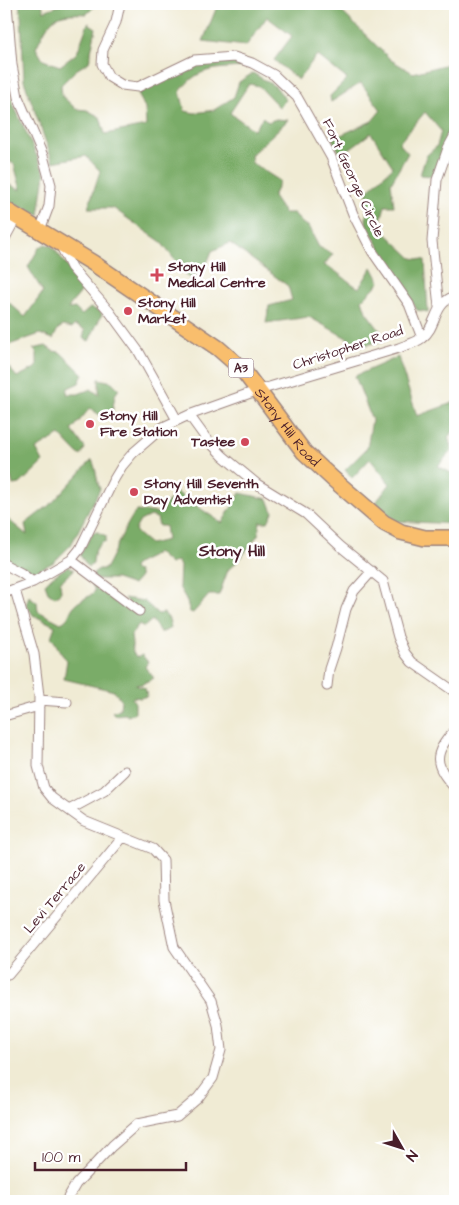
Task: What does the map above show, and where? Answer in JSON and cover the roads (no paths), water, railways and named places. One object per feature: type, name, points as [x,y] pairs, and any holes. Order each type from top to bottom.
[{"type":"main road","name":"Stony Hill Road","points":[[4,209],[59,242],[218,348],[242,369],[256,391],[304,452],[384,522],[400,532],[425,538],[455,538]]},
{"type":"street","points":[[7,4],[12,65],[18,97],[43,156],[51,185],[49,206],[40,230]]},
{"type":"street","name":"Fort George Circle","points":[[120,4],[116,22],[103,50],[102,64],[109,76],[122,85],[138,87],[194,60],[234,57],[252,62],[274,75],[297,97],[331,157],[353,214],[368,244],[409,304],[422,338]]},
{"type":"street","points":[[439,307],[432,241],[437,180],[448,148],[455,135]]},
{"type":"street","points":[[4,240],[17,216]]},
{"type":"street","points":[[59,242],[71,267],[109,311],[139,352],[176,420]]},
{"type":"street","points":[[439,307],[448,298],[455,296]]},
{"type":"street","name":"Christopher Road","points":[[71,560],[80,549],[112,481],[122,466],[133,453],[163,427],[176,420],[256,391],[400,348],[422,338],[430,328],[439,307]]},
{"type":"street","points":[[189,415],[223,456],[257,484],[306,514],[340,546],[383,581],[398,637],[405,653],[412,662],[455,692]]},
{"type":"street","points":[[4,593],[33,582],[71,560],[139,611]]},
{"type":"street","points":[[4,564],[33,582]]},
{"type":"street","points":[[327,686],[329,669],[346,609],[354,591],[372,571]]},
{"type":"street","points":[[15,590],[34,654],[39,703],[38,766],[44,788],[52,798],[84,821],[152,849],[163,860],[164,900],[174,947],[211,1001],[218,1025],[221,1050],[213,1078],[198,1098],[177,1116],[137,1124],[112,1146],[76,1184],[66,1201]]},
{"type":"street","points":[[4,716],[39,703],[67,702]]},
{"type":"street","points":[[455,730],[443,743],[438,760],[442,774],[455,788]]},
{"type":"street","points":[[68,810],[104,791],[125,771]]},
{"type":"street","name":"Levi Terrace","points":[[8,976],[123,837]]},
{"type":"place","name":"Stony Hill Medical Centre","points":[[157,275]]},
{"type":"place","name":"Stony Hill Market","points":[[128,311]]},
{"type":"place","name":"Stony Hill Fire Station","points":[[90,424]]},
{"type":"place","name":"Tastee","points":[[245,442]]},
{"type":"place","name":"Stony Hill Seventh Day Adventist","points":[[134,492]]},
{"type":"district","name":"Stony Hill","points":[[232,551]]}]
